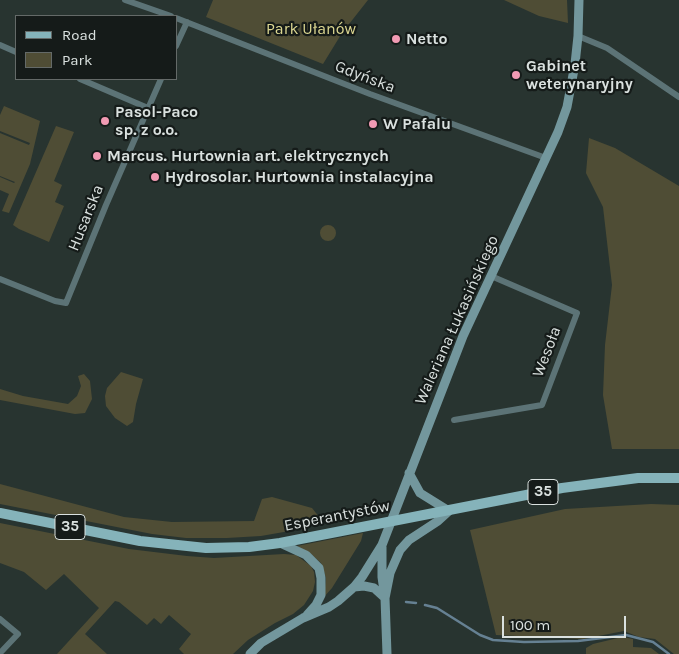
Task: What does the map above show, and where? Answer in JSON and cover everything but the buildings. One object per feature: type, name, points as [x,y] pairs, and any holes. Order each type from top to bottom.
[{"type":"main road","name":"Esperantystów","points":[[0,514],[140,541],[187,547],[233,547],[280,543],[562,488],[638,478],[679,478]]},
{"type":"street","points":[[124,0],[145,3],[169,15]]},
{"type":"street","name":"Waleriana Łukasińskiego","points":[[250,654],[261,643],[303,618],[329,607],[354,588],[368,570],[382,545],[463,336],[558,132],[567,107],[578,36],[579,0]]},
{"type":"street","name":"Gdyńska","points":[[178,19],[370,94],[546,158]]},
{"type":"street","points":[[178,42],[188,22]]},
{"type":"street","points":[[578,36],[607,48],[679,96]]},
{"type":"street","points":[[0,45],[15,52]]},
{"type":"street","points":[[82,80],[148,108]]},
{"type":"street","name":"Husarska","points":[[0,280],[55,301],[66,303],[161,80]]},
{"type":"street","name":"Wesoła","points":[[454,420],[542,405],[577,313],[491,276]]},
{"type":"street","points":[[385,598],[392,568],[400,550],[409,540],[438,521],[449,511],[420,493],[410,473]]},
{"type":"street","name":"Waleriana Łukasińskiego","points":[[280,543],[306,554],[319,568],[321,595],[316,605],[303,618]]},
{"type":"street","points":[[382,545],[387,654]]},
{"type":"street","points":[[354,588],[364,586],[374,588],[385,598]]},
{"type":"street","points":[[0,619],[18,634],[0,653]]},
{"type":"green space","name":"Park Ułanów","points":[[213,0],[368,0],[342,33],[323,64],[206,17]]},
{"type":"green space","points":[[504,0],[567,0],[568,23],[539,16]]},
{"type":"green space","points":[[4,106],[40,121],[30,164],[9,213],[2,211],[9,194],[0,190],[0,177],[15,182],[0,176],[0,133],[29,145],[30,143],[0,131],[0,115]]},
{"type":"green space","points":[[56,126],[74,132],[54,181],[62,185],[55,202],[64,206],[49,242],[13,225]]},
{"type":"green space","points":[[589,138],[615,148],[679,186],[679,449],[612,449],[603,395],[605,345],[612,285],[603,207],[586,173]]},
{"type":"green space","points":[[328,225],[336,233],[328,241],[320,233]]},
{"type":"green space","points":[[121,372],[143,379],[133,422],[127,426],[115,418],[106,406],[105,396],[107,388]]},
{"type":"green space","points":[[84,374],[90,381],[92,399],[85,413],[75,414],[0,400],[0,389],[23,396],[68,404],[77,396],[81,386],[78,376]]},
{"type":"green space","points":[[0,484],[124,517],[172,522],[254,521],[262,499],[272,497],[312,508],[320,518],[297,519],[301,529],[261,536],[186,538],[152,534],[0,504]]},
{"type":"green space","points":[[651,504],[679,505],[679,654],[674,654],[655,639],[639,637],[624,631],[583,639],[496,635],[470,530],[565,509]]},
{"type":"green space","points":[[0,523],[129,549],[187,556],[214,558],[296,555],[311,566],[315,582],[313,591],[304,605],[293,614],[248,640],[233,654],[184,654],[179,649],[191,634],[169,615],[161,624],[154,618],[147,625],[119,602],[115,601],[85,634],[107,654],[57,654],[99,608],[64,574],[46,590],[24,572],[0,563]]},
{"type":"green space","points":[[363,533],[361,541],[332,588],[324,597],[326,578],[321,563],[311,554],[297,546]]},
{"type":"green space","points":[[622,637],[633,639],[633,647],[651,648],[659,654],[586,654],[586,648],[593,644]]},
{"type":"waterway","points":[[406,602],[416,603]]},
{"type":"waterway","points":[[425,605],[437,608],[480,635],[493,640],[524,642],[578,641],[626,635],[653,642],[669,654]]},
{"type":"place","name":"Netto","points":[[396,39]]},
{"type":"place","name":"Gabinet weterynaryjny","points":[[516,75]]},
{"type":"place","name":"Pasol-Paco sp. z o.o.","points":[[105,121]]},
{"type":"place","name":"W Pafalu","points":[[373,124]]},
{"type":"place","name":"Marcus. Hurtownia art. elektrycznych","points":[[97,156]]},
{"type":"place","name":"Hydrosolar. Hurtownia instalacyjna","points":[[155,177]]}]
